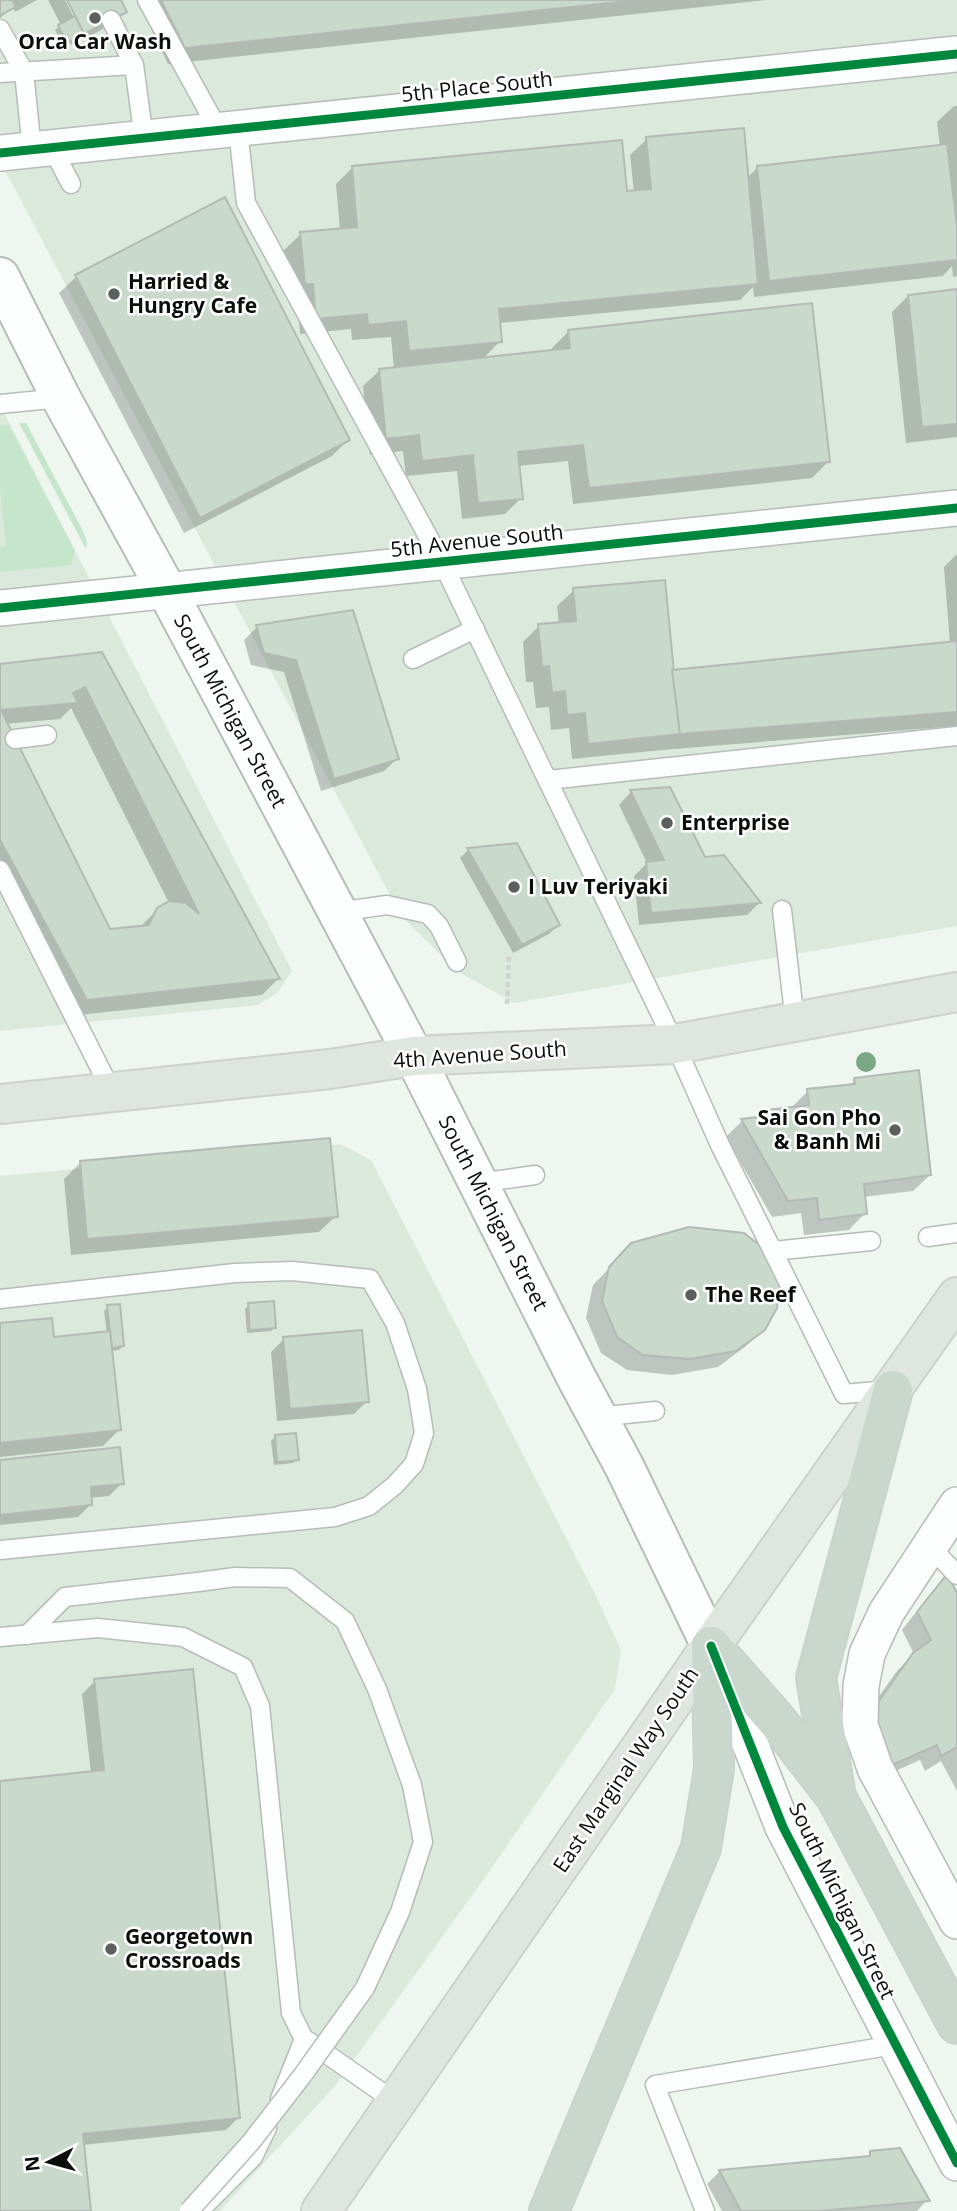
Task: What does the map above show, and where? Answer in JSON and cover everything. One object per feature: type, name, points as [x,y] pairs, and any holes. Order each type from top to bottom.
[{"type":"highway","points":[[836,1797],[816,1678],[893,1390]]},
{"type":"highway","points":[[711,1646],[778,1722],[836,1797],[957,2024]]},
{"type":"highway","points":[[549,2211],[701,1848],[714,1769],[711,1646]]},
{"type":"main road","name":"South Michigan Street","points":[[0,277],[61,398],[167,591],[414,1056],[624,1466],[711,1646]]},
{"type":"main road","name":"4th Avenue South","points":[[0,1104],[330,1069],[414,1056],[675,1044],[957,992]]},
{"type":"main road","name":"East Marginal Way South","points":[[321,2211],[711,1646],[957,1297]]},
{"type":"street","name":"5th Place South","points":[[28,150],[957,54]]},
{"type":"street","name":"5th Avenue South","points":[[0,608],[957,508]]},
{"type":"street","points":[[953,1905],[875,1768],[860,1725],[861,1686],[867,1654],[886,1613],[957,1505]]},
{"type":"street","name":"South Michigan Street","points":[[711,1646],[783,1827],[957,2163]]},
{"type":"lane","points":[[147,0],[228,130],[246,203],[442,562],[675,1044],[720,1145],[844,1394],[893,1390]]},
{"type":"lane","points":[[111,20],[134,65],[144,139]]},
{"type":"lane","points":[[0,29],[24,72],[28,150],[71,184]]},
{"type":"lane","points":[[0,73],[134,65]]},
{"type":"lane","points":[[0,404],[61,398]]},
{"type":"lane","points":[[413,659],[475,629]]},
{"type":"lane","points":[[15,739],[47,736]]},
{"type":"lane","points":[[548,780],[957,736]]},
{"type":"lane","points":[[0,870],[112,1092]]},
{"type":"lane","points":[[337,912],[387,905],[428,914],[439,926],[457,962]]},
{"type":"lane","points":[[782,911],[795,1022]]},
{"type":"lane","points":[[478,1183],[534,1175]]},
{"type":"lane","points":[[928,1237],[957,1233]]},
{"type":"lane","points":[[773,1251],[872,1241]]},
{"type":"lane","points":[[0,1299],[235,1273],[292,1271],[370,1279],[395,1323],[417,1390],[424,1433],[414,1464],[395,1485],[369,1506],[335,1517],[0,1550]]},
{"type":"lane","points":[[597,1417],[655,1411]]},
{"type":"lane","points":[[930,1546],[957,1574]]},
{"type":"lane","points":[[27,1634],[65,1597],[235,1577],[290,1578],[345,1621],[377,1689],[412,1785],[423,1842],[400,1912],[365,1988],[251,2142],[189,2211]]},
{"type":"lane","points":[[0,1637],[98,1628],[183,1637],[243,1667],[260,1706],[291,2013],[304,2039],[397,2103]]},
{"type":"lane","points":[[198,2211],[253,2157],[304,2039]]},
{"type":"lane","points":[[705,2211],[655,2085],[894,2045]]},
{"type":"path","points":[[507,1004],[509,956]]},
{"type":"shaded area","points":[[0,0],[957,0],[957,926],[514,1003],[457,971],[401,916],[0,161]]},
{"type":"shaded area","points":[[0,405],[292,971],[277,993],[258,1005],[0,1031]]},
{"type":"shaded area","points":[[340,1144],[371,1160],[595,1594],[621,1650],[615,1689],[486,1876],[335,2086],[220,2211],[0,2211],[0,1176]]},
{"type":"green space","points":[[19,423],[26,423],[82,529],[87,542],[86,549]]},
{"type":"green space","points":[[9,425],[75,551],[71,565],[0,572],[0,547],[6,546],[0,487],[0,426]]},
{"type":"building","points":[[0,0],[12,0],[16,7],[0,15]]},
{"type":"building","name":"Orca Car Wash","points":[[67,0],[121,0],[127,12],[84,34]]},
{"type":"building","points":[[161,0],[638,0],[185,48]]},
{"type":"building","points":[[75,16],[84,34],[67,43],[58,25]]},
{"type":"building","points":[[744,128],[758,284],[499,309],[502,342],[409,351],[406,321],[368,325],[367,314],[316,319],[313,284],[305,284],[300,232],[357,227],[352,166],[622,140],[627,191],[651,189],[646,137]]},
{"type":"building","points":[[947,144],[957,227],[957,260],[769,281],[757,166]]},
{"type":"building","points":[[225,197],[350,440],[200,518],[75,275]]},
{"type":"building","points":[[957,289],[957,424],[922,427],[908,295]]},
{"type":"building","points":[[812,303],[830,462],[589,488],[583,445],[518,452],[523,499],[478,503],[473,455],[422,461],[419,435],[386,439],[379,369],[570,348],[568,330]]},
{"type":"building","points":[[665,580],[680,734],[588,744],[585,713],[567,715],[565,691],[552,693],[549,666],[542,667],[538,624],[576,621],[573,588]]},
{"type":"building","points":[[353,610],[399,759],[334,779],[296,660],[264,653],[256,625]]},
{"type":"building","points":[[957,641],[957,712],[680,734],[672,670]]},
{"type":"building","points":[[102,652],[280,979],[87,1000],[0,840],[0,664]],"holes":[[[85,687],[199,914],[186,903],[169,901],[157,908],[149,925],[110,929],[1,710],[78,703],[73,693]]]},
{"type":"building","name":"Enterprise","points":[[670,787],[705,857],[724,855],[761,903],[651,913],[646,862],[664,860],[630,790]]},
{"type":"building","name":"I Luv Teriyaki","points":[[517,843],[560,925],[522,945],[467,848]]},
{"type":"building","points":[[919,1070],[931,1175],[864,1184],[867,1214],[819,1220],[817,1198],[788,1201],[741,1119],[767,1116],[766,1110],[809,1105],[807,1089],[855,1084],[854,1078]]},
{"type":"building","points":[[330,1138],[338,1217],[87,1239],[80,1161]]},
{"type":"building","name":"The Reef","points":[[689,1227],[744,1233],[762,1247],[775,1266],[780,1288],[777,1308],[765,1330],[736,1351],[690,1359],[643,1355],[617,1337],[602,1301],[609,1267],[631,1243]]},
{"type":"building","points":[[274,1301],[276,1328],[250,1330],[248,1303]]},
{"type":"building","points":[[120,1304],[124,1346],[112,1348],[107,1305]]},
{"type":"building","points":[[52,1318],[54,1337],[110,1331],[121,1430],[0,1443],[0,1323]]},
{"type":"building","points":[[362,1330],[369,1402],[290,1409],[283,1337]]},
{"type":"building","points":[[296,1433],[299,1460],[277,1462],[275,1435]]},
{"type":"building","points":[[120,1447],[124,1484],[91,1487],[92,1505],[0,1515],[0,1460]]},
{"type":"building","points":[[947,1574],[957,1593],[957,1747],[941,1756],[937,1745],[890,1766],[871,1712],[913,1653],[931,1640],[917,1612]]},
{"type":"building","name":"Georgetown Crossroads","points":[[193,1669],[240,2118],[83,2134],[91,2211],[0,2211],[0,1781],[104,1770],[94,1679]]},
{"type":"building","points":[[900,2148],[930,2201],[819,2211],[741,2211],[719,2170],[870,2156],[870,2151]]},
{"type":"cycle path","points":[[0,153],[957,54]]},
{"type":"cycle path","points":[[0,608],[957,508]]},
{"type":"cycle path","points":[[711,1646],[783,1827],[957,2163]]},
{"type":"place","name":"Orca Car Wash","points":[[95,18]]},
{"type":"place","name":"Harried & Hungry Cafe","points":[[114,294]]},
{"type":"place","name":"Enterprise","points":[[667,823]]},
{"type":"place","name":"I Luv Teriyaki","points":[[514,887]]},
{"type":"place","name":"Sai Gon Pho & Banh Mi","points":[[895,1130]]},
{"type":"place","name":"The Reef","points":[[691,1295]]},
{"type":"place","name":"Georgetown Crossroads","points":[[111,1949]]}]
